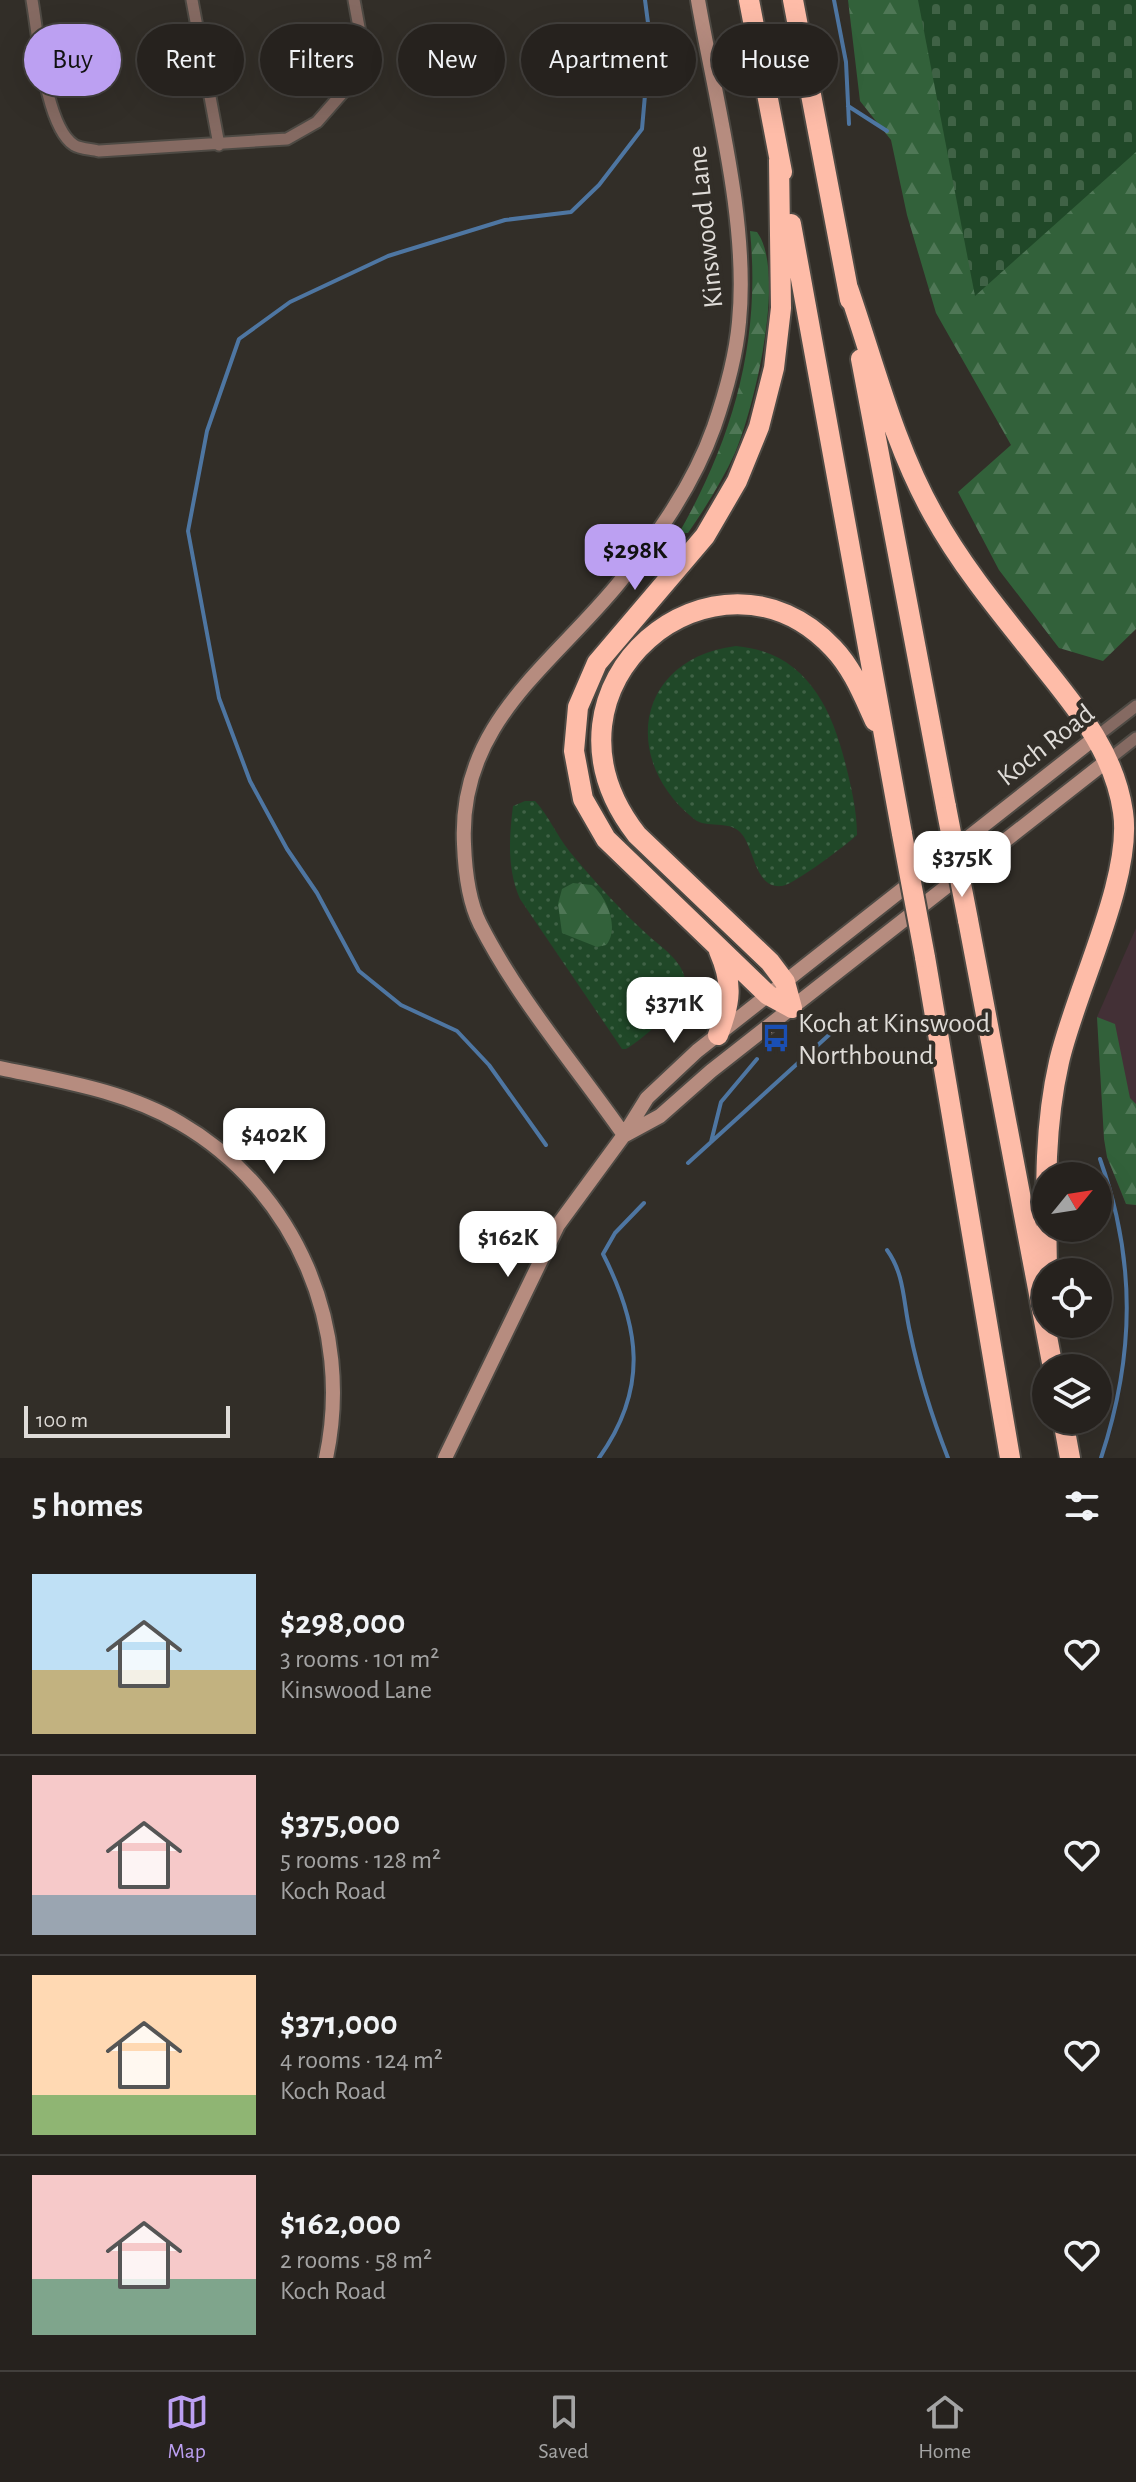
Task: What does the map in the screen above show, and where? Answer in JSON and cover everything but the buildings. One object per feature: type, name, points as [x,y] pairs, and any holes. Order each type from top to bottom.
[{"type":"highway","points":[[749,0],[925,957],[1010,1458]]},
{"type":"highway","points":[[793,0],[1033,1258]]},
{"type":"highway","points":[[779,160],[781,308],[774,368],[759,427],[737,481],[705,536],[597,663],[585,686],[575,727],[576,774],[593,820],[606,839],[716,944],[776,988],[792,1008]]},
{"type":"highway","points":[[848,288],[904,451],[932,513],[970,572],[1096,737],[1108,760],[1123,811],[1124,848],[1114,889],[1075,1000],[1052,1095],[1045,1161],[1047,1258]]},
{"type":"highway","points":[[776,988],[770,962],[637,835],[621,815],[608,786],[600,751],[600,729],[611,685],[636,650],[667,625],[688,615],[726,605],[767,609],[801,623],[832,647],[857,681],[887,747]]},
{"type":"highway","points":[[716,944],[729,974],[731,991],[729,1007],[718,1035]]},
{"type":"highway","points":[[1066,1434],[1070,1458]]},
{"type":"street","points":[[32,0],[52,108],[61,130],[75,146],[99,151],[287,139],[317,122],[360,73],[363,49],[354,0]]},
{"type":"street","points":[[192,0],[219,145]]},
{"type":"street","name":"Kinswood Lane","points":[[624,1135],[508,973],[479,922],[466,877],[463,827],[471,771],[490,729],[549,658],[617,586],[689,487],[714,426],[739,324],[741,275],[730,181],[698,0]]},
{"type":"street","name":"Koch Road","points":[[445,1458],[538,1260],[576,1197],[624,1135],[647,1098],[776,988],[1136,706]]},
{"type":"street","name":"Koch Road","points":[[624,1135],[660,1116],[792,1008],[1136,738]]},
{"type":"street","points":[[0,1068],[104,1092],[157,1111],[204,1138],[257,1187],[306,1261],[325,1316],[333,1408],[326,1458]]},
{"type":"shaded area","points":[[1136,928],[1136,1205],[1126,1204],[1112,1162],[1107,1157],[1097,1017]]},
{"type":"green space","points":[[848,0],[1046,0],[1136,107],[1136,629],[1103,661],[1059,648],[999,570],[958,492],[1011,445],[936,313],[907,215],[891,140],[860,101]]},
{"type":"green space","points":[[918,0],[1136,0],[1136,152],[975,296]]},
{"type":"green space","points":[[750,231],[757,232],[765,251],[769,278],[764,341],[751,405],[735,453],[713,494],[688,533],[679,533],[714,461],[739,388],[751,312]]},
{"type":"green space","points":[[736,646],[779,658],[810,684],[822,701],[839,740],[853,798],[857,835],[809,872],[782,886],[773,885],[760,874],[740,832],[730,826],[699,822],[670,795],[655,768],[648,741],[650,714],[659,690],[677,670],[703,654]]},
{"type":"green space","points":[[535,801],[579,863],[682,969],[686,984],[680,1000],[652,1029],[626,1049],[622,1049],[520,899],[511,865],[511,830],[513,806]]},
{"type":"green space","points":[[573,883],[592,885],[607,905],[612,931],[606,945],[597,947],[562,933],[558,904],[562,889]]},
{"type":"green space","points":[[1097,1017],[1115,1024],[1130,1098],[1136,1104],[1136,1205],[1126,1204],[1112,1162],[1107,1157]]},
{"type":"waterway","points":[[546,1145],[489,1065],[457,1031],[401,1005],[359,971],[317,893],[287,849],[250,781],[219,698],[188,531],[207,431],[239,339],[290,302],[388,256],[505,220],[571,212],[599,185],[642,129],[650,38],[645,0]]},
{"type":"waterway","points":[[834,0],[846,62],[849,124]]},
{"type":"waterway","points":[[848,106],[887,131]]},
{"type":"waterway","points":[[688,1163],[830,1034]]},
{"type":"waterway","points":[[711,1142],[721,1102],[757,1059]]},
{"type":"waterway","points":[[1100,1159],[1120,1234],[1127,1308],[1120,1382],[1101,1458]]},
{"type":"waterway","points":[[599,1458],[626,1407],[634,1357],[625,1307],[603,1254],[615,1233],[644,1203]]},
{"type":"waterway","points":[[887,1250],[900,1279],[917,1364],[948,1458]]},
{"type":"place","name":"Koch at Kinswood Northbound","points":[[776,1038]]}]
